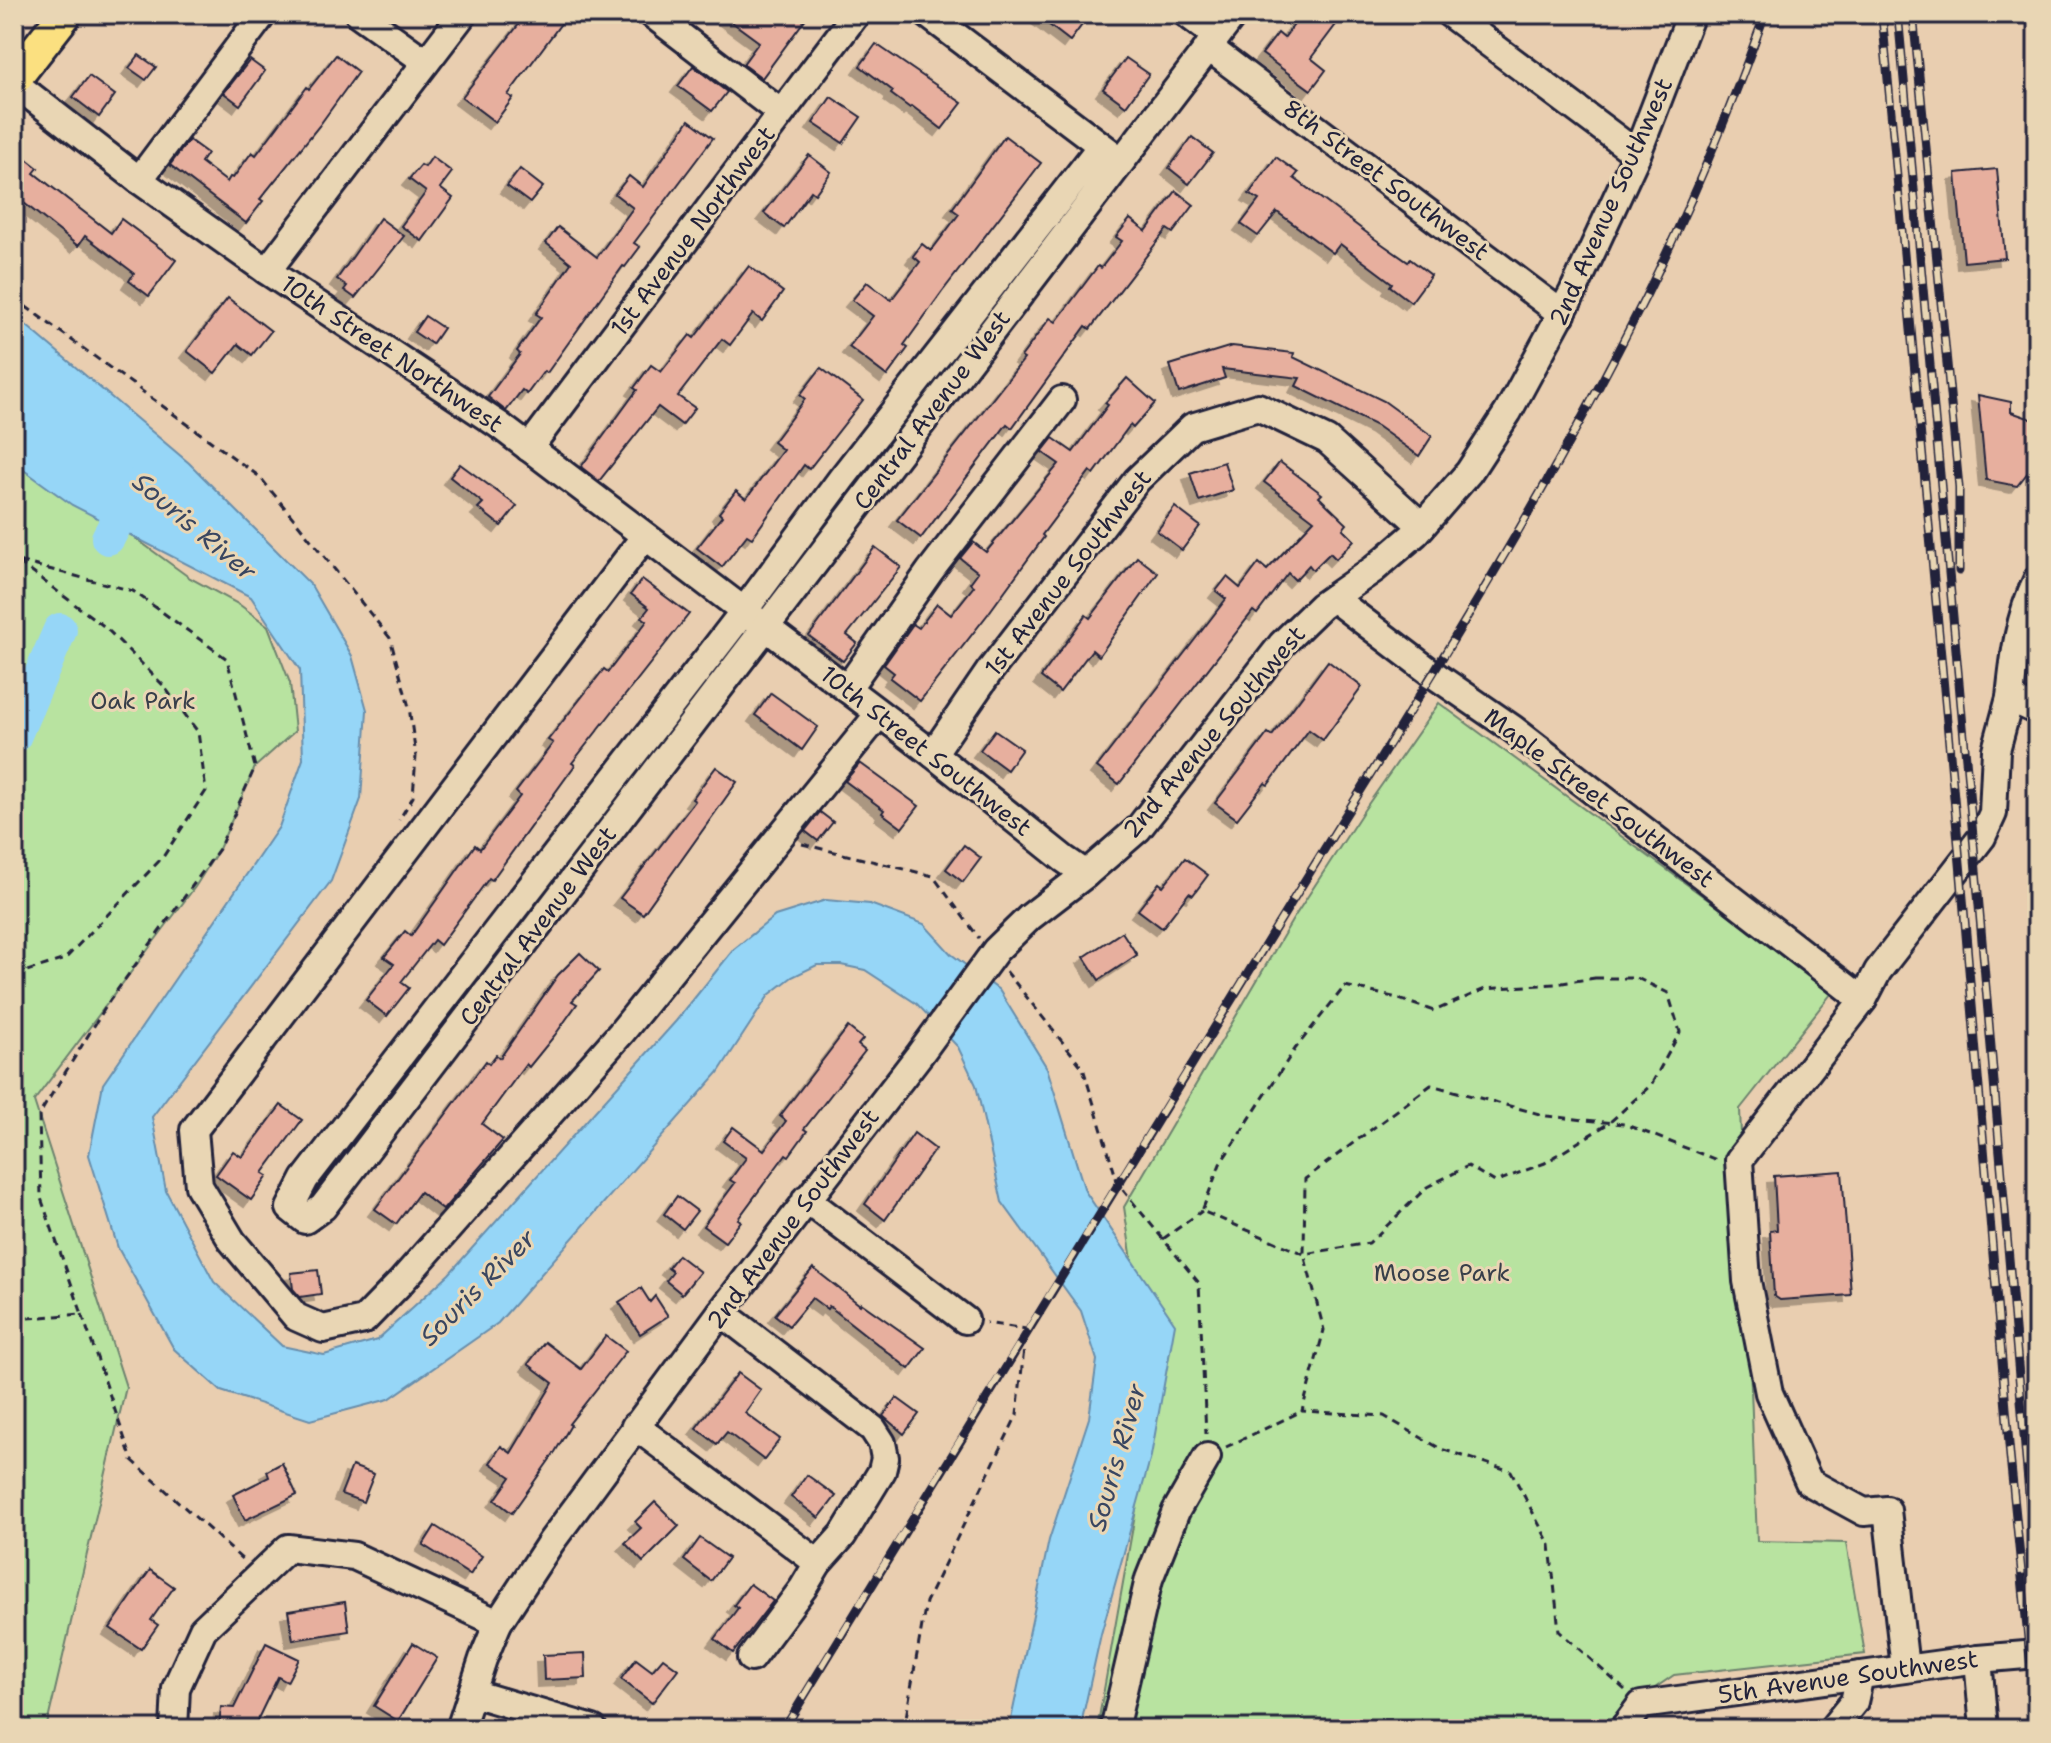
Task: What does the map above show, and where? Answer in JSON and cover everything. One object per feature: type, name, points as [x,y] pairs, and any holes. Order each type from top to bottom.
[{"type":"main road","points":[[14,81],[65,14]]},
{"type":"street","points":[[139,180],[263,14]]},
{"type":"street","points":[[359,14],[426,62]]},
{"type":"street","points":[[267,271],[463,14]]},
{"type":"street","points":[[652,14],[781,113]]},
{"type":"street","name":"1st Avenue Northwest","points":[[529,448],[856,14]]},
{"type":"street","points":[[744,611],[842,478],[1111,153],[927,14]]},
{"type":"street","name":"8th Street Southwest","points":[[1187,14],[1212,42],[1562,314]]},
{"type":"street","name":"Central Avenue West","points":[[744,611],[305,1179],[290,1208],[305,1220],[323,1207],[766,628],[1111,153],[1234,14]]},
{"type":"street","points":[[1450,14],[1637,154]]},
{"type":"street","name":"2nd Avenue Southwest","points":[[460,1729],[498,1623],[551,1542],[635,1426],[996,950],[1030,917],[1138,829],[1282,644],[1321,606],[1374,569],[1422,526],[1469,472],[1508,412],[1562,314],[1637,154],[1691,14]]},
{"type":"street","name":"10th Street Northwest","points":[[14,81],[139,180],[267,271],[529,448],[766,628]]},
{"type":"street","points":[[847,689],[930,571],[1062,400]]},
{"type":"street","name":"1st Avenue Southwest","points":[[933,754],[989,672],[1137,480],[1192,427],[1258,407],[1327,440],[1422,526]]},
{"type":"street","points":[[645,536],[194,1130],[199,1186],[232,1241],[296,1317],[323,1329],[364,1320],[400,1283],[621,1033],[879,714]]},
{"type":"street","points":[[1905,1668],[1887,1510],[1864,1512],[1809,1482],[1769,1393],[1747,1281],[1739,1160],[1863,1000],[1886,980],[1922,931],[1993,847],[2003,827],[2007,807],[2010,698],[2015,650],[2030,594],[2037,580]]},
{"type":"street","name":"Maple Street Southwest","points":[[1333,598],[1433,674],[1513,729],[1863,1000]]},
{"type":"street","name":"10th Street Southwest","points":[[766,628],[1086,874]]},
{"type":"street","points":[[2010,698],[2037,711]]},
{"type":"street","points":[[806,1199],[965,1320]]},
{"type":"street","points":[[721,1312],[873,1429],[882,1443],[885,1458],[882,1471],[843,1535],[818,1563],[751,1658]]},
{"type":"street","points":[[635,1426],[818,1563]]},
{"type":"street","points":[[1114,1729],[1149,1579],[1176,1511],[1207,1457]]},
{"type":"street","points":[[174,1729],[176,1688],[203,1629],[288,1548],[354,1556],[498,1623]]},
{"type":"street","name":"5th Avenue Southwest","points":[[1641,1705],[1905,1668],[2037,1654]]},
{"type":"street","points":[[1978,1659],[1984,1729]]},
{"type":"street","points":[[1832,1729],[1854,1702],[1860,1675]]},
{"type":"street","points":[[472,1693],[593,1729]]},
{"type":"street","points":[[1623,1729],[1641,1705]]},
{"type":"path","points":[[14,298],[260,477],[390,638],[409,707],[416,756],[413,797],[398,823]]},
{"type":"path","points":[[14,560],[105,627],[163,685],[198,732],[206,791],[163,857],[65,959],[14,975]]},
{"type":"path","points":[[14,560],[133,591],[227,659],[255,767],[219,849],[110,1000],[39,1115],[41,1198],[132,1460],[259,1575]]},
{"type":"path","points":[[779,839],[933,876],[979,938],[996,950],[1005,970],[1083,1068],[1118,1184],[1199,1283],[1207,1457],[1302,1411],[1384,1416],[1441,1449],[1511,1471],[1550,1545],[1559,1631],[1641,1705]]},
{"type":"path","points":[[1163,1239],[1202,1211],[1220,1164],[1295,1049],[1345,986],[1434,1011],[1485,989],[1595,978],[1637,978],[1668,993],[1680,1032],[1651,1085],[1609,1123],[1545,1163],[1495,1182],[1468,1166],[1427,1187],[1369,1243],[1304,1254],[1202,1211]]},
{"type":"path","points":[[1302,1411],[1324,1330],[1304,1254],[1305,1179],[1431,1085],[1547,1116],[1624,1124],[1739,1168]]},
{"type":"path","points":[[14,1319],[82,1314]]},
{"type":"path","points":[[904,1729],[926,1602],[1017,1415],[1026,1329],[965,1320]]},
{"type":"green space","name":"Oak Park","points":[[14,450],[190,578],[240,605],[268,626],[290,683],[295,731],[255,767],[219,849],[195,887],[34,1101],[126,1387],[46,1729],[14,1729]]},
{"type":"green space","name":"Moose Park","points":[[1439,703],[1722,910],[1831,994],[1740,1109],[1757,1541],[1846,1543],[1865,1654],[1674,1675],[1595,1729],[1097,1729],[1154,1408],[1124,1207],[1293,919]]},
{"type":"water","name":"Souris River","points":[[14,315],[189,463],[311,585],[352,656],[367,710],[361,799],[331,881],[152,1117],[166,1191],[214,1282],[282,1346],[324,1355],[377,1340],[449,1274],[676,1021],[734,949],[775,916],[826,900],[870,904],[924,924],[951,954],[999,990],[1047,1068],[1085,1191],[1175,1324],[1151,1456],[1101,1634],[1080,1729],[1009,1729],[1049,1540],[1089,1418],[1097,1360],[1081,1311],[1002,1202],[976,1085],[958,1047],[917,1004],[865,970],[841,965],[817,965],[792,977],[769,995],[718,1073],[498,1323],[389,1399],[310,1420],[221,1391],[174,1349],[118,1248],[89,1155],[103,1084],[279,827],[303,759],[300,670],[251,597],[72,505],[14,463]]},
{"type":"building","points":[[527,14],[568,14],[508,95],[513,98],[495,122],[462,97]]},
{"type":"building","points":[[721,14],[809,14],[762,78],[743,64],[759,42]]},
{"type":"building","points":[[1035,14],[1090,14],[1070,41]]},
{"type":"building","points":[[1302,14],[1344,14],[1311,58],[1326,70],[1311,90],[1262,54],[1278,33],[1284,38]]},
{"type":"building","points":[[876,44],[962,103],[942,129],[891,94],[893,91],[860,66]]},
{"type":"building","points":[[139,55],[156,67],[146,80],[129,68]]},
{"type":"building","points":[[336,55],[358,72],[260,199],[263,201],[246,223],[170,165],[189,140],[207,153],[201,162],[227,182],[252,152],[256,155],[307,87],[309,89]]},
{"type":"building","points":[[1126,58],[1149,74],[1126,106],[1103,89]]},
{"type":"building","points":[[250,60],[265,71],[240,105],[224,93]]},
{"type":"building","points":[[693,66],[727,92],[712,111],[678,86]]},
{"type":"building","points":[[89,76],[115,95],[99,117],[73,97]]},
{"type":"building","points":[[831,97],[861,117],[843,143],[813,123]]},
{"type":"building","points":[[689,120],[713,138],[634,243],[640,247],[547,373],[544,371],[527,394],[522,390],[506,411],[488,397],[520,354],[517,351],[541,317],[536,314],[571,263],[546,243],[558,227],[597,257],[633,208],[615,194],[629,176],[643,187]]},
{"type":"building","points":[[1005,136],[1041,163],[942,292],[904,345],[908,348],[887,376],[849,347],[873,316],[852,300],[867,282],[891,300],[920,262],[913,256],[922,244],[931,251],[959,214],[952,209]]},
{"type":"building","points":[[1192,137],[1213,153],[1189,184],[1169,168]]},
{"type":"building","points":[[14,149],[38,168],[34,173],[111,233],[121,219],[176,260],[149,296],[129,281],[134,273],[85,236],[78,246],[14,195]]},
{"type":"building","points":[[809,155],[831,172],[815,194],[811,191],[784,228],[764,213]]},
{"type":"building","points":[[432,157],[452,172],[440,188],[453,198],[422,241],[401,226],[426,192],[409,179]]},
{"type":"building","points":[[1276,157],[1298,173],[1294,178],[1375,239],[1431,275],[1411,302],[1390,286],[1392,283],[1340,244],[1333,253],[1277,212],[1258,236],[1241,224],[1259,200],[1249,194]]},
{"type":"building","points":[[520,169],[543,187],[530,203],[507,186]]},
{"type":"building","points":[[1997,169],[2005,258],[1964,262],[1956,173]]},
{"type":"building","points":[[1176,191],[1194,205],[1173,233],[1167,229],[1090,329],[1086,326],[1012,428],[1007,424],[921,538],[897,520],[1024,359],[1021,357],[1050,318],[1056,322],[1098,266],[1101,268],[1122,241],[1116,237],[1130,219],[1146,231]]},
{"type":"building","points":[[380,218],[404,236],[355,298],[344,290],[347,286],[337,279]]},
{"type":"building","points":[[749,266],[783,292],[762,321],[753,314],[730,345],[722,339],[678,396],[695,408],[682,425],[658,407],[599,481],[581,467],[637,390],[634,388],[651,365],[661,372],[690,335],[694,338]]},
{"type":"building","points":[[228,298],[271,331],[252,355],[238,344],[215,373],[187,351]]},
{"type":"building","points":[[425,316],[443,328],[432,344],[414,332]]},
{"type":"building","points":[[1232,346],[1294,353],[1293,357],[1384,401],[1432,436],[1419,456],[1377,426],[1296,386],[1300,378],[1222,369],[1225,378],[1179,393],[1170,365]]},
{"type":"building","points":[[821,368],[863,400],[809,469],[804,465],[752,538],[747,535],[722,567],[697,548],[722,516],[719,513],[736,491],[746,499],[783,450],[773,442],[805,399],[800,395]]},
{"type":"building","points":[[1127,378],[1155,403],[1133,428],[1130,425],[1094,474],[1090,471],[988,614],[920,701],[890,678],[894,673],[884,665],[913,624],[919,628],[937,604],[951,615],[974,586],[970,583],[978,572],[960,558],[973,542],[986,552],[1059,464],[1042,452],[1053,438],[1073,452],[1108,405],[1105,403]]},
{"type":"building","points":[[1978,395],[2011,402],[2011,412],[2037,421],[2037,461],[2017,486],[1986,480]]},
{"type":"building","points":[[1224,462],[1233,490],[1199,501],[1190,473]]},
{"type":"building","points":[[1280,462],[1322,494],[1319,497],[1347,524],[1343,529],[1354,540],[1336,559],[1330,553],[1313,570],[1309,565],[1295,580],[1288,573],[1257,614],[1253,611],[1119,784],[1097,767],[1226,599],[1216,591],[1227,577],[1240,588],[1259,563],[1267,570],[1314,520],[1264,482]]},
{"type":"building","points":[[460,464],[517,506],[501,526],[478,508],[483,503],[450,477]]},
{"type":"building","points":[[1175,507],[1200,526],[1182,550],[1157,531]]},
{"type":"building","points":[[875,547],[901,567],[847,635],[857,643],[843,661],[809,636]]},
{"type":"building","points":[[1137,557],[1158,573],[1099,656],[1092,650],[1060,692],[1041,677],[1086,615],[1090,618]]},
{"type":"building","points":[[642,579],[689,614],[572,763],[575,765],[492,880],[489,878],[440,945],[434,940],[401,982],[409,988],[387,1016],[366,1000],[394,964],[384,957],[405,931],[411,936],[475,845],[480,849],[520,796],[516,792],[553,743],[548,740],[604,669],[608,672],[647,621],[642,617],[649,608],[631,594]]},
{"type":"building","points":[[1328,661],[1362,687],[1323,740],[1309,730],[1268,785],[1265,783],[1237,819],[1215,803],[1268,733],[1272,736]]},
{"type":"building","points":[[771,693],[818,727],[802,750],[755,715]]},
{"type":"building","points":[[995,730],[1022,749],[1007,770],[980,750]]},
{"type":"building","points":[[860,763],[919,806],[902,828],[882,813],[884,810],[845,781]]},
{"type":"building","points":[[716,767],[737,782],[643,914],[620,898],[695,801],[692,799]]},
{"type":"building","points":[[820,812],[833,822],[818,841],[805,831]]},
{"type":"building","points":[[964,845],[981,858],[963,882],[946,869]]},
{"type":"building","points":[[1185,858],[1208,875],[1193,895],[1189,893],[1162,928],[1138,910],[1159,883],[1163,886]]},
{"type":"building","points":[[1122,932],[1137,955],[1099,980],[1084,957]]},
{"type":"building","points":[[580,953],[599,971],[572,1001],[577,1004],[555,1035],[529,1067],[526,1064],[482,1124],[503,1140],[443,1210],[420,1192],[396,1224],[375,1209],[486,1061],[489,1064],[496,1055],[500,1058],[558,975]]},
{"type":"building","points":[[848,1027],[863,1039],[858,1045],[865,1051],[804,1129],[807,1131],[789,1156],[786,1154],[738,1219],[741,1221],[725,1242],[703,1226],[735,1183],[730,1180],[746,1158],[723,1141],[733,1127],[764,1150],[786,1121],[780,1116]]},
{"type":"building","points":[[281,1105],[302,1120],[263,1173],[268,1176],[251,1200],[216,1175],[233,1151],[242,1157]]},
{"type":"building","points":[[914,1133],[935,1149],[885,1220],[865,1204]]},
{"type":"building","points":[[1842,1171],[1851,1295],[1780,1300],[1774,1296],[1770,1231],[1777,1230],[1774,1176]]},
{"type":"building","points":[[677,1196],[697,1211],[683,1229],[664,1214]]},
{"type":"building","points":[[678,1255],[700,1272],[682,1294],[666,1281],[673,1272],[668,1268]]},
{"type":"building","points":[[813,1268],[860,1305],[925,1348],[909,1369],[829,1306],[827,1309],[812,1298],[789,1326],[775,1315]]},
{"type":"building","points":[[318,1270],[321,1294],[300,1297],[293,1289],[291,1273]]},
{"type":"building","points":[[641,1288],[650,1302],[655,1296],[668,1316],[640,1334],[619,1302]]},
{"type":"building","points":[[606,1336],[626,1351],[569,1424],[555,1452],[512,1513],[495,1500],[511,1477],[490,1463],[501,1446],[511,1453],[553,1383],[528,1364],[545,1342],[581,1369]]},
{"type":"building","points":[[738,1373],[761,1390],[745,1413],[780,1439],[764,1460],[727,1432],[717,1444],[696,1428]]},
{"type":"building","points":[[897,1398],[919,1414],[904,1434],[883,1416]]},
{"type":"building","points":[[282,1463],[297,1495],[245,1520],[233,1495],[269,1477],[267,1471]]},
{"type":"building","points":[[352,1466],[374,1474],[363,1502],[341,1494]]},
{"type":"building","points":[[807,1475],[836,1496],[819,1518],[791,1497]]},
{"type":"building","points":[[655,1502],[679,1526],[643,1562],[625,1543],[641,1528],[635,1522]]},
{"type":"building","points":[[435,1526],[482,1556],[470,1575],[423,1545]]},
{"type":"building","points":[[700,1538],[728,1558],[711,1581],[684,1560]]},
{"type":"building","points":[[150,1570],[174,1587],[151,1620],[158,1625],[141,1649],[110,1628]]},
{"type":"building","points":[[750,1584],[773,1601],[733,1653],[715,1639],[738,1608],[734,1605]]},
{"type":"building","points":[[345,1602],[349,1631],[293,1640],[288,1611]]},
{"type":"building","points":[[266,1643],[299,1659],[287,1682],[278,1677],[253,1729],[219,1729],[221,1707],[234,1708]]},
{"type":"building","points":[[413,1643],[437,1658],[398,1721],[374,1706]]},
{"type":"building","points":[[585,1653],[586,1678],[544,1680],[543,1655]]},
{"type":"building","points":[[663,1658],[678,1669],[652,1703],[621,1679],[636,1659],[652,1671]]},
{"type":"waterway","name":"Souris River","points":[[108,538],[136,486]]},
{"type":"waterway","points":[[14,737],[60,630]]},
{"type":"railway","points":[[784,1729],[1434,671],[1565,449],[1662,263],[1709,158],[1765,14]]},
{"type":"railway","points":[[1882,14],[2037,1729]]},
{"type":"railway","points":[[1898,14],[1974,847],[2037,1588]]},
{"type":"railway","points":[[1913,14],[1959,487],[1959,571]]}]
